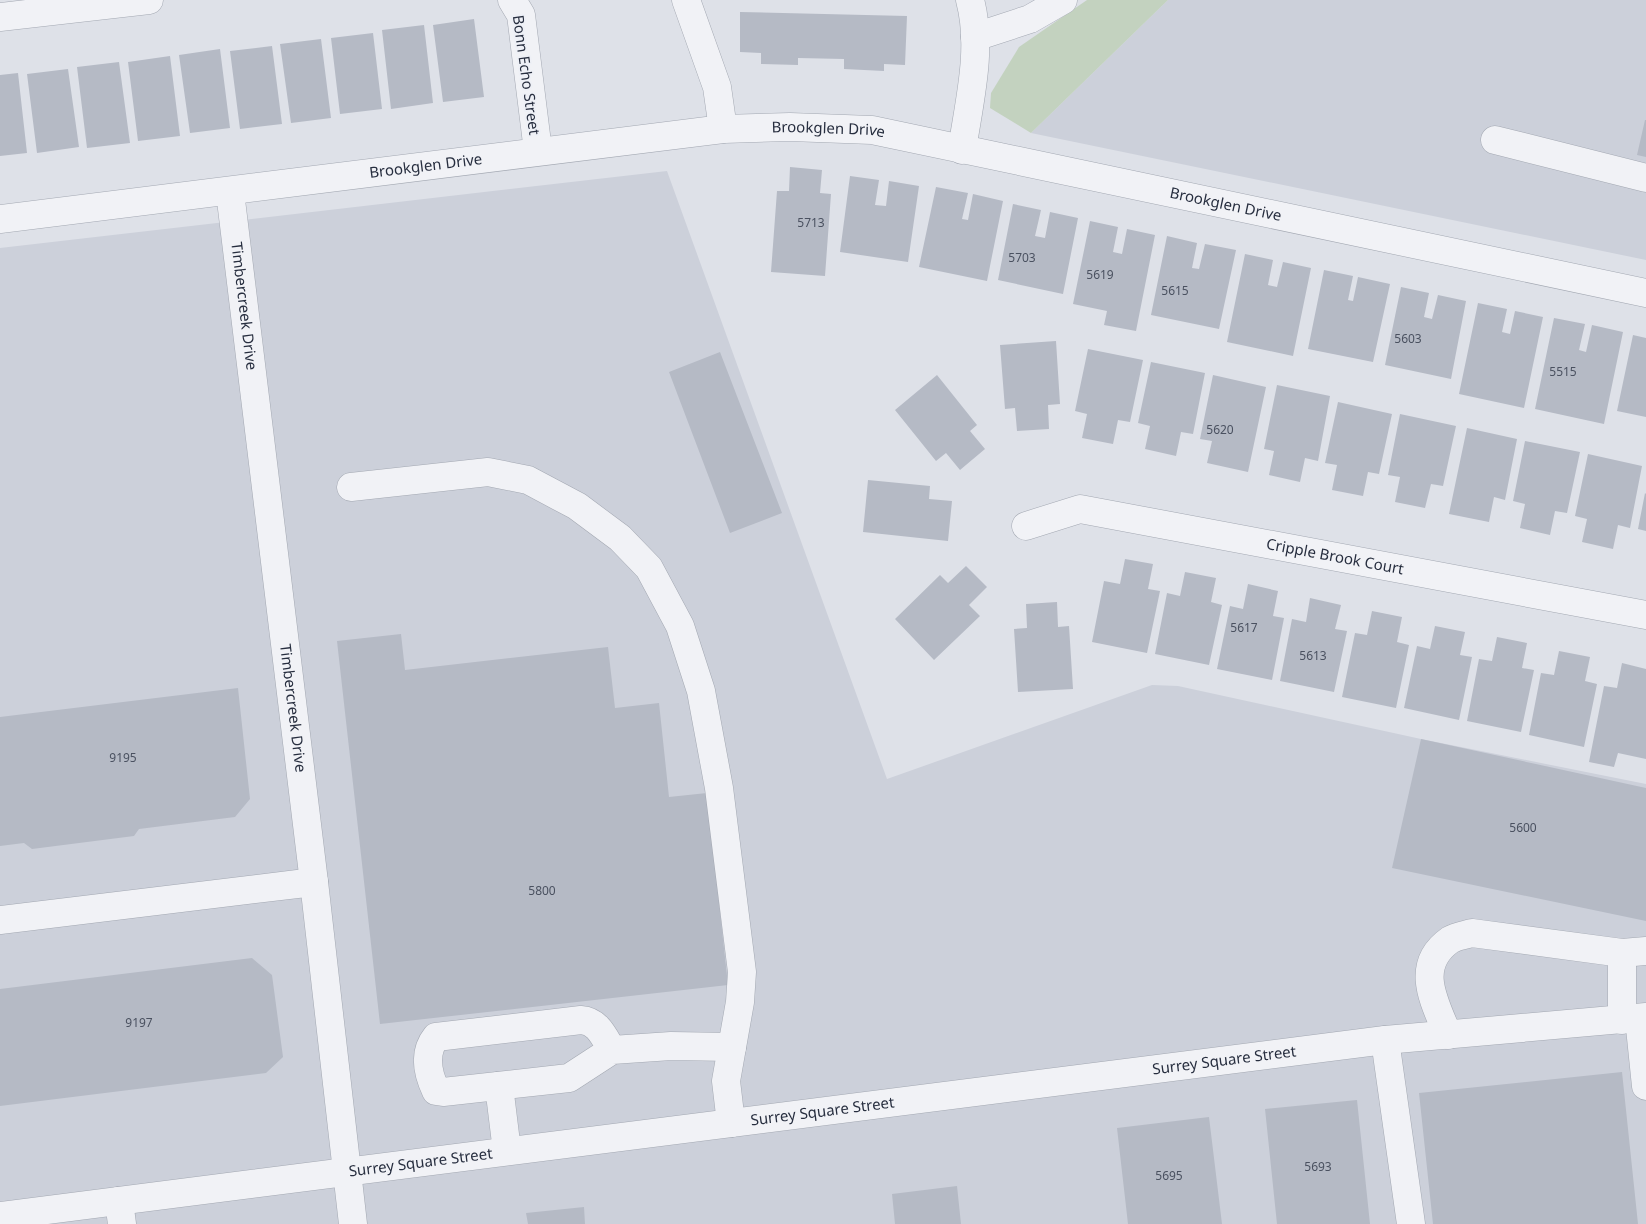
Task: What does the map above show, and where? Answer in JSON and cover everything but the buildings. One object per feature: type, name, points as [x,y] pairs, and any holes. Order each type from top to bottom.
[{"type":"street","points":[[0,18],[149,0]]},
{"type":"street","name":"Bonn Echo Street","points":[[512,0],[520,16],[538,151]]},
{"type":"street","points":[[686,0],[717,87],[723,129]]},
{"type":"street","points":[[962,150],[975,62],[974,16],[970,0]]},
{"type":"street","points":[[975,37],[1030,19],[1063,0]]},
{"type":"street","name":"Brookglen Drive","points":[[0,219],[230,192],[538,151],[723,129],[790,127],[872,130],[1646,293]]},
{"type":"street","points":[[1495,140],[1646,178]]},
{"type":"street","name":"Timbercreek Drive","points":[[230,192],[314,882],[353,1224]]},
{"type":"street","points":[[351,487],[488,472],[528,480],[577,506],[620,538],[649,568],[680,626],[701,691],[719,788],[742,972],[740,1002],[726,1081],[731,1123]]},
{"type":"street","name":"Cripple Brook Court","points":[[1026,526],[1080,509],[1646,615]]},
{"type":"street","points":[[0,920],[314,882]]},
{"type":"street","points":[[1448,1035],[1430,990],[1429,974],[1434,957],[1450,940],[1472,932],[1634,952],[1636,1018],[1646,1085]]},
{"type":"street","name":"Surrey Square Street","points":[[0,1216],[120,1212],[347,1171],[1385,1040],[1636,1018]]},
{"type":"street","points":[[612,1050],[600,1031],[590,1021],[581,1020],[436,1037],[430,1045],[428,1063],[436,1092],[569,1078],[612,1050],[671,1046],[732,1047]]},
{"type":"street","points":[[1385,1040],[1411,1224]]},
{"type":"street","points":[[499,1086],[507,1151]]},
{"type":"shaded area","points":[[1168,0],[1646,0],[1646,260],[1031,133]]},
{"type":"shaded area","points":[[667,171],[887,779],[1152,685],[1178,686],[1421,739],[1646,784],[1646,1224],[0,1224],[0,248]]},
{"type":"green space","points":[[1087,0],[1168,0],[1031,133],[990,108],[991,93],[1019,47]]}]
